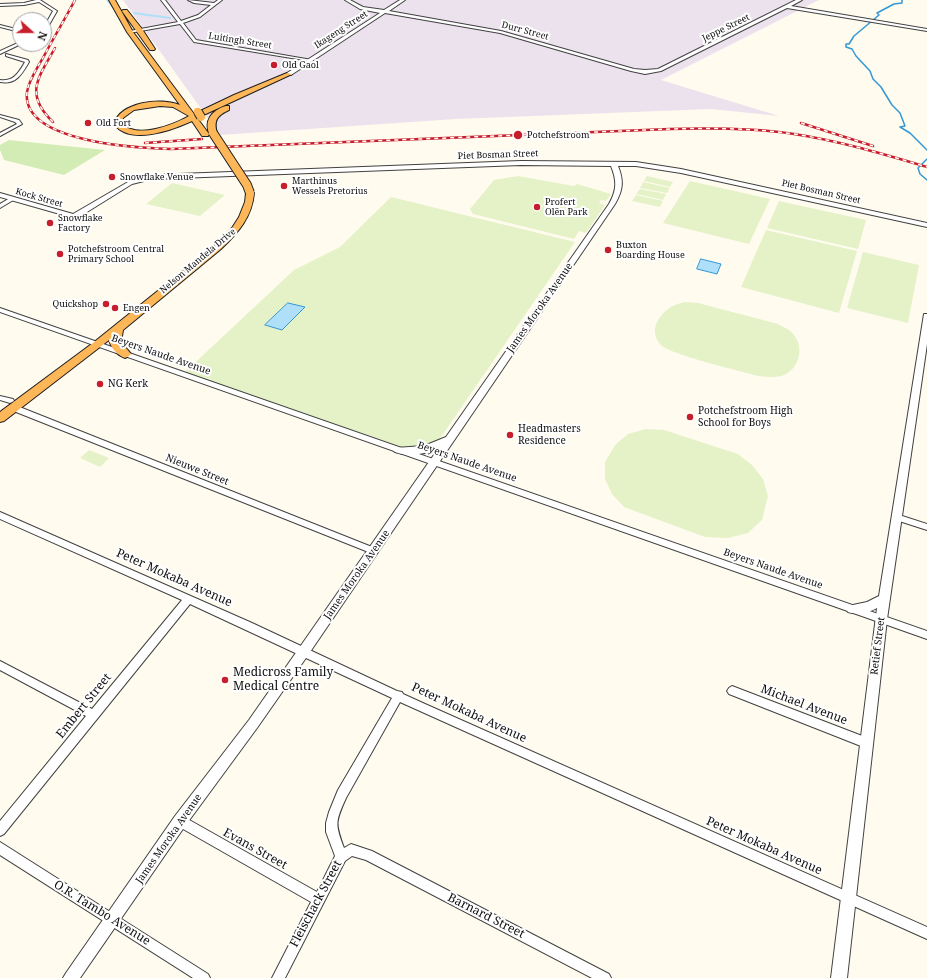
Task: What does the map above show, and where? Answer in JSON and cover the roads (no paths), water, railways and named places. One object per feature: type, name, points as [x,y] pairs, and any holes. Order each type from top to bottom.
[{"type":"highway","points":[[112,0],[130,32],[209,133],[239,183],[247,193]]},
{"type":"highway","points":[[117,0],[142,32],[195,116]]},
{"type":"highway","points":[[142,32],[153,28]]},
{"type":"highway","points":[[195,116],[174,106],[163,104],[145,105],[126,112],[119,118],[118,124],[120,128],[134,132],[153,132],[167,129],[219,104],[289,74]]},
{"type":"highway","points":[[209,133],[210,121],[216,114],[272,85],[289,74]]},
{"type":"highway","name":"Nelson Mandela Drive","points":[[0,409],[93,343],[118,328],[234,232],[243,221],[248,211],[247,193]]},
{"type":"highway","name":"Nelson Mandela Drive","points":[[93,343],[224,235],[231,228],[240,213],[247,193]]},
{"type":"highway","points":[[118,328],[114,336],[114,342],[116,347],[125,354]]},
{"type":"highway","name":"Nelson Mandela Drive","points":[[0,418],[8,402]]},
{"type":"street","points":[[0,5],[24,4],[38,0],[55,11],[52,16]]},
{"type":"street","name":"Luitingh Street","points":[[163,0],[192,39],[199,42],[310,60]]},
{"type":"street","points":[[190,0],[194,2],[215,4]]},
{"type":"street","points":[[153,28],[195,19],[220,0]]},
{"type":"street","name":"Durr Street","points":[[347,0],[362,8],[501,32],[639,71],[659,70]]},
{"type":"street","name":"Ikageng Street","points":[[289,74],[403,0]]},
{"type":"street","points":[[803,2],[816,12]]},
{"type":"street","name":"Jeppe Street","points":[[659,70],[787,7],[803,2]]},
{"type":"street","points":[[787,7],[927,30]]},
{"type":"street","points":[[362,8],[371,17],[368,22]]},
{"type":"street","points":[[775,13],[806,10]]},
{"type":"street","points":[[0,26],[12,29]]},
{"type":"street","points":[[130,32],[142,32]]},
{"type":"street","points":[[0,53],[12,47]]},
{"type":"street","points":[[0,81],[7,82],[16,78],[27,61],[7,55]]},
{"type":"street","points":[[0,116],[17,121],[20,124],[0,135]]},
{"type":"street","name":"Piet Bosman Street","points":[[74,216],[85,211],[130,183],[152,178],[520,163],[636,164],[665,168],[927,225]]},
{"type":"street","name":"James Moroka Avenue","points":[[71,978],[180,821],[253,724],[374,551],[617,196],[621,184],[614,164]]},
{"type":"street","name":"Kock Street","points":[[0,195],[74,216]]},
{"type":"street","points":[[0,206],[12,199]]},
{"type":"street","name":"Beyers Naude Avenue","points":[[0,310],[927,635]]},
{"type":"street","name":"Retief Street","points":[[839,978],[881,619],[927,316]]},
{"type":"street","name":"Nieuwe Street","points":[[8,402],[374,551]]},
{"type":"street","points":[[398,450],[424,450],[439,445],[452,437]]},
{"type":"street","name":"Peter Mokaba Avenue","points":[[0,515],[304,651],[428,710],[927,933]]},
{"type":"street","points":[[896,517],[927,527]]},
{"type":"street","name":"Embert Street","points":[[0,830],[188,599]]},
{"type":"street","points":[[852,609],[870,607],[884,599]]},
{"type":"street","points":[[0,665],[94,715]]},
{"type":"street","name":"Michael Avenue","points":[[732,691],[866,743]]},
{"type":"street","points":[[341,857],[332,832],[331,823],[334,812],[352,776],[399,695]]},
{"type":"street","name":"Evans Street","points":[[180,821],[318,899]]},
{"type":"street","name":"O.R. Tambo Avenue","points":[[0,848],[204,978]]},
{"type":"street","name":"Fleischack Street","points":[[278,978],[341,857],[351,850],[368,855]]},
{"type":"street","name":"Barnard Street","points":[[368,855],[604,977]]},
{"type":"water","points":[[701,259],[721,264],[717,274],[697,269]]},
{"type":"water","points":[[288,303],[305,307],[282,330],[265,325]]},
{"type":"waterway","points":[[108,0],[115,9]]},
{"type":"waterway","points":[[902,0],[902,3],[894,4],[877,13],[879,15],[854,36],[849,44],[846,44],[846,47],[852,49],[856,56],[870,71],[873,79],[881,87],[892,105],[900,113],[905,126],[900,127],[910,133],[927,150]]},
{"type":"waterway","points":[[134,13],[170,18]]},
{"type":"waterway","points":[[927,159],[918,168],[920,174],[927,180]]},
{"type":"railway","points":[[75,0],[30,82],[27,92],[30,109],[42,122],[61,132],[110,144],[171,149],[670,129],[732,129],[779,132],[828,140],[927,167]]},
{"type":"railway","points":[[53,122],[44,112],[36,94],[39,77],[55,48]]},
{"type":"railway","points":[[801,123],[873,146]]},
{"type":"railway","points":[[145,143],[202,139]]},
{"type":"place","name":"Old Gaol","points":[[274,65]]},
{"type":"place","name":"Old Fort","points":[[88,123]]},
{"type":"place","name":"Potchefstroom","points":[[518,135]]},
{"type":"place","name":"Snowflake Venue","points":[[112,177]]},
{"type":"place","name":"Marthinus Wessels Pretorius","points":[[284,186]]},
{"type":"place","name":"Profert Olën Park","points":[[537,207]]},
{"type":"place","name":"Snowflake Factory","points":[[50,223]]},
{"type":"place","name":"Buxton Boarding House","points":[[608,250]]},
{"type":"place","name":"Potchefstroom Central Primary School","points":[[60,254]]},
{"type":"place","name":"Quickshop","points":[[106,304]]},
{"type":"place","name":"Engen","points":[[115,308]]},
{"type":"place","name":"NG Kerk","points":[[100,384]]},
{"type":"place","name":"Potchefstroom High School for Boys","points":[[690,417]]},
{"type":"place","name":"Headmasters Residence","points":[[510,435]]},
{"type":"place","name":"Medicross Family Medical Centre","points":[[225,680]]}]
